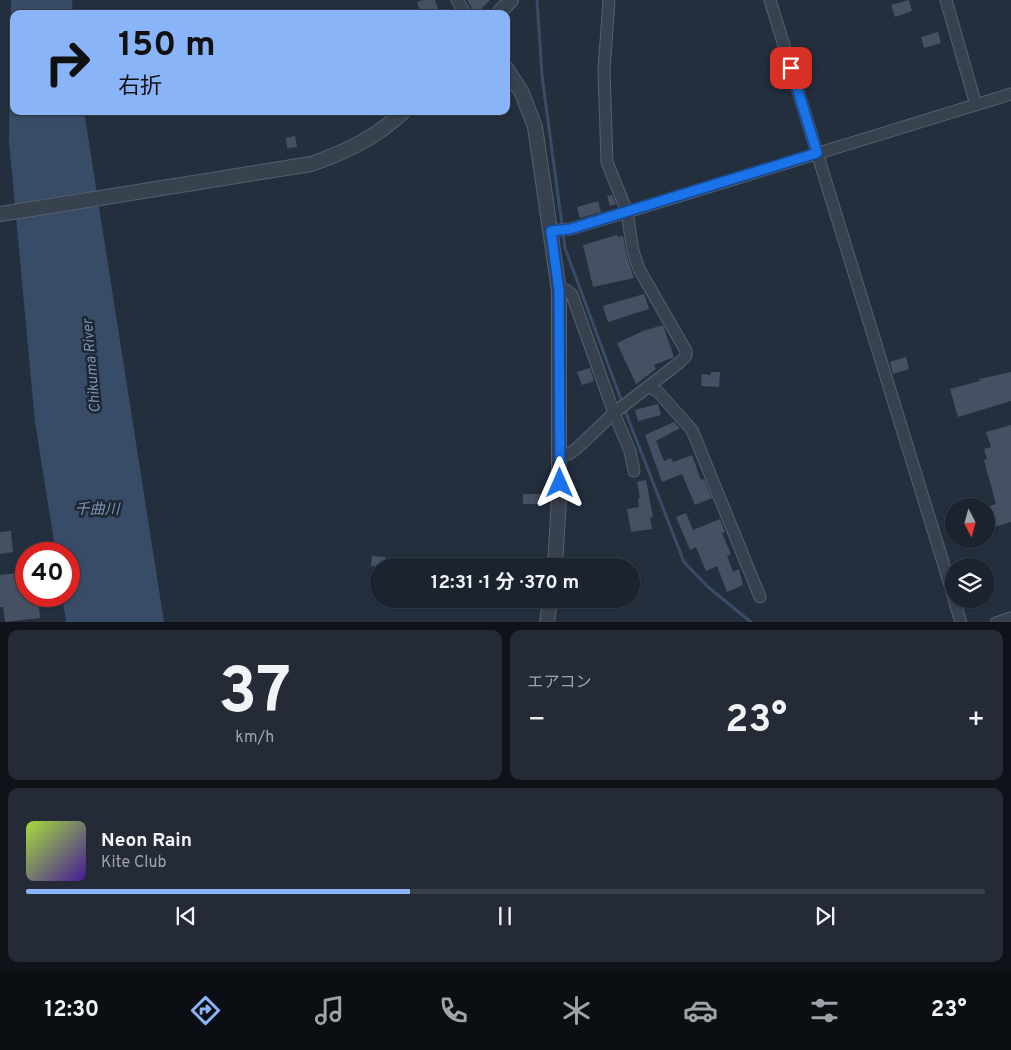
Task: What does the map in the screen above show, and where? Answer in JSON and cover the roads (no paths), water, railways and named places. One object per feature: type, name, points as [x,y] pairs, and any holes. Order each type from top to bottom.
[{"type":"street","points":[[501,10],[510,0]]},
{"type":"street","points":[[560,454],[568,454],[576,449],[620,409],[686,356],[686,351],[639,269],[630,236],[627,212],[607,162],[604,70],[609,0]]},
{"type":"street","points":[[770,0],[945,569]]},
{"type":"street","points":[[946,0],[976,105]]},
{"type":"street","points":[[510,74],[522,92],[532,114],[560,230],[560,454],[555,558]]},
{"type":"street","points":[[560,230],[627,212],[1011,94]]},
{"type":"street","points":[[0,214],[311,164],[355,147],[391,124],[400,115]]},
{"type":"street","points":[[559,291],[566,290],[572,296],[620,409],[634,471]]},
{"type":"street","points":[[650,386],[658,392],[692,430],[760,597]]},
{"type":"street","points":[[546,622],[548,608]]},
{"type":"street","points":[[957,608],[961,622]]},
{"type":"street","points":[[996,622],[1011,618]]},
{"type":"water","name":"千曲川","points":[[11,0],[72,0],[73,10],[11,10]]},
{"type":"water","name":"千曲川","points":[[10,70],[10,115],[85,115],[164,622],[66,622],[64,607],[80,607],[80,542],[54,542],[35,422],[9,141]]},
{"type":"waterway","points":[[537,0],[542,76],[565,248],[622,402]]},
{"type":"waterway","points":[[624,408],[684,562],[708,587],[751,622]]},
{"type":"water label","name":"Chikuma River","points":[[91,366]]}]
